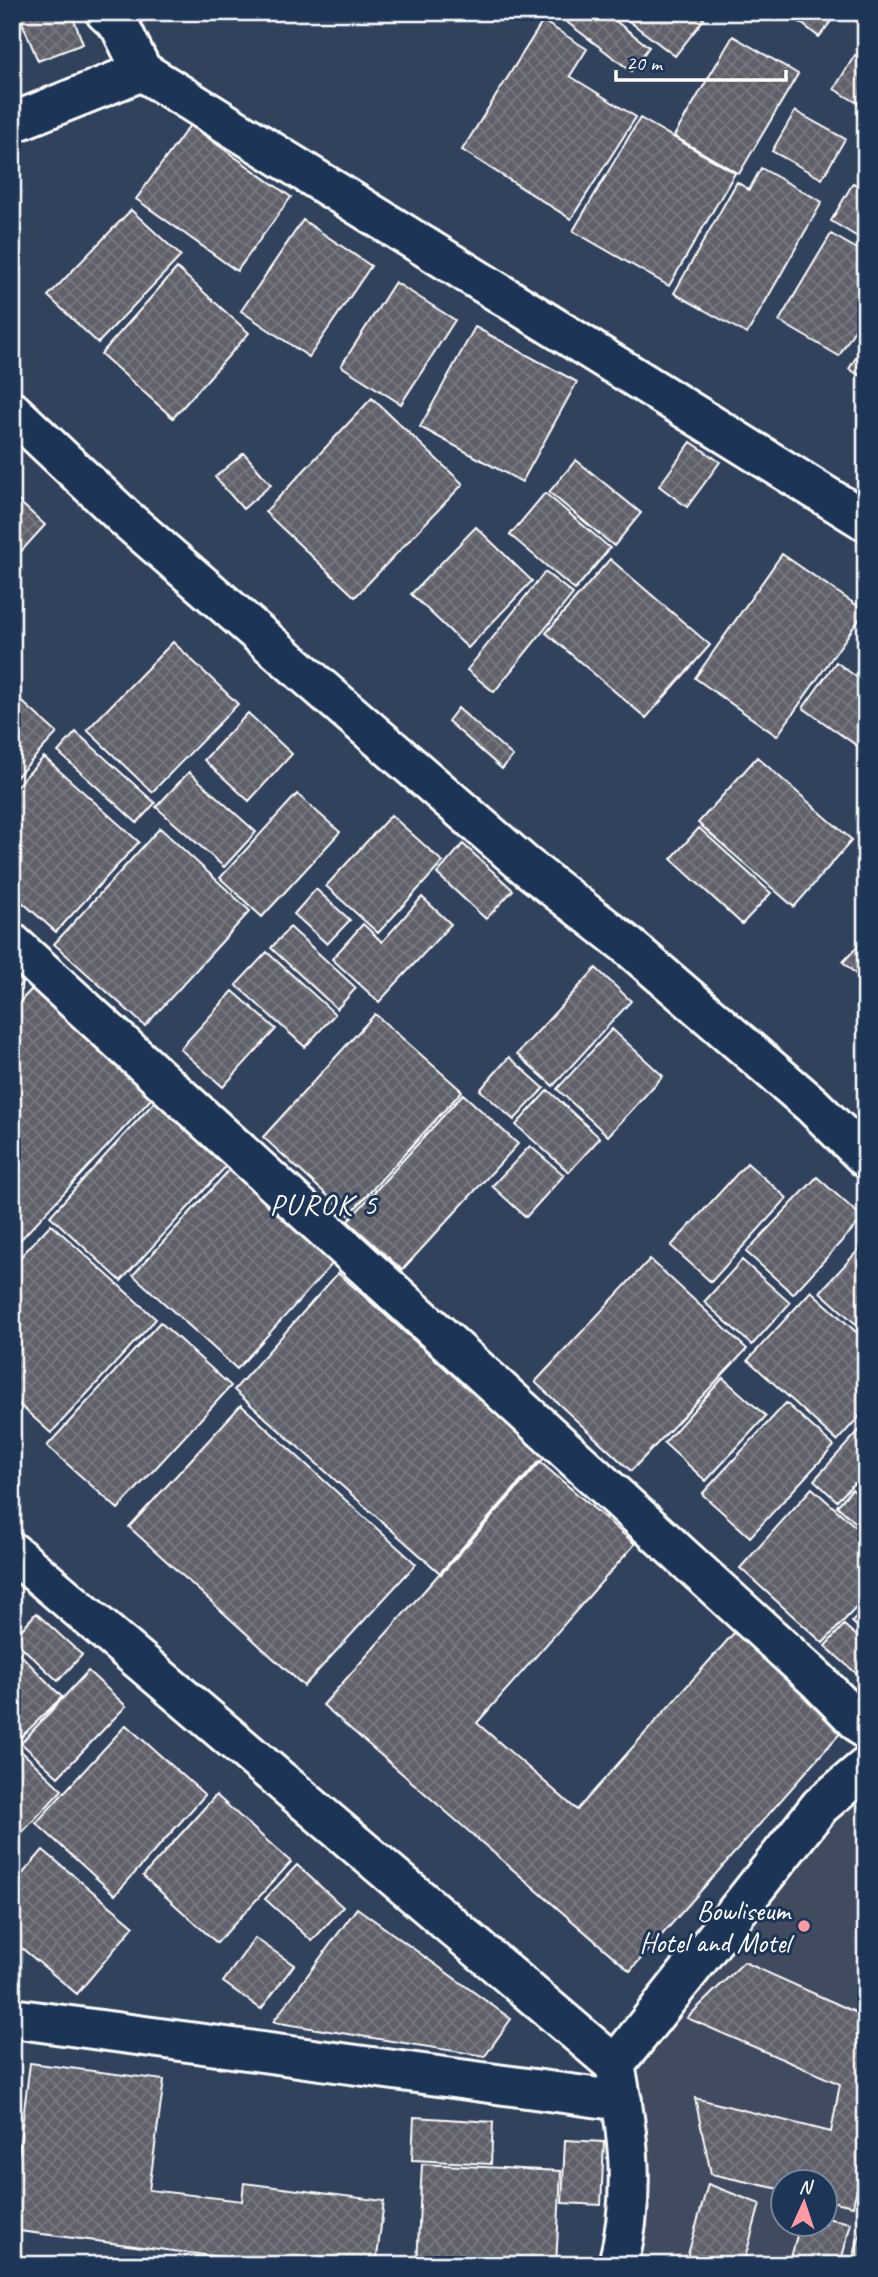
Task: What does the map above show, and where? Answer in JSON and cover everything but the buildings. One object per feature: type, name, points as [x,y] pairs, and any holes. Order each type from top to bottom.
[{"type":"street","points":[[105,12],[120,26],[142,71],[866,521]]},
{"type":"street","points":[[12,123],[142,71]]},
{"type":"street","points":[[12,411],[125,518],[526,866],[626,944],[812,1105],[866,1158]]},
{"type":"street","points":[[12,943],[796,1661],[866,1730]]},
{"type":"street","points":[[12,1552],[618,2083],[628,2142],[628,2224],[618,2265]]},
{"type":"street","points":[[618,2083],[820,1806],[866,1768]]},
{"type":"street","points":[[12,2018],[618,2083]]},
{"type":"shaded area","name":"Bowliseum Hotel and Motel","points":[[861,1788],[866,1792],[866,2265],[637,2265],[647,2219],[628,2061]]},
{"type":"place","name":"Bowliseum Hotel and Motel","points":[[804,1926]]},
{"type":"district","name":"PUROK 5","points":[[324,1204]]}]
